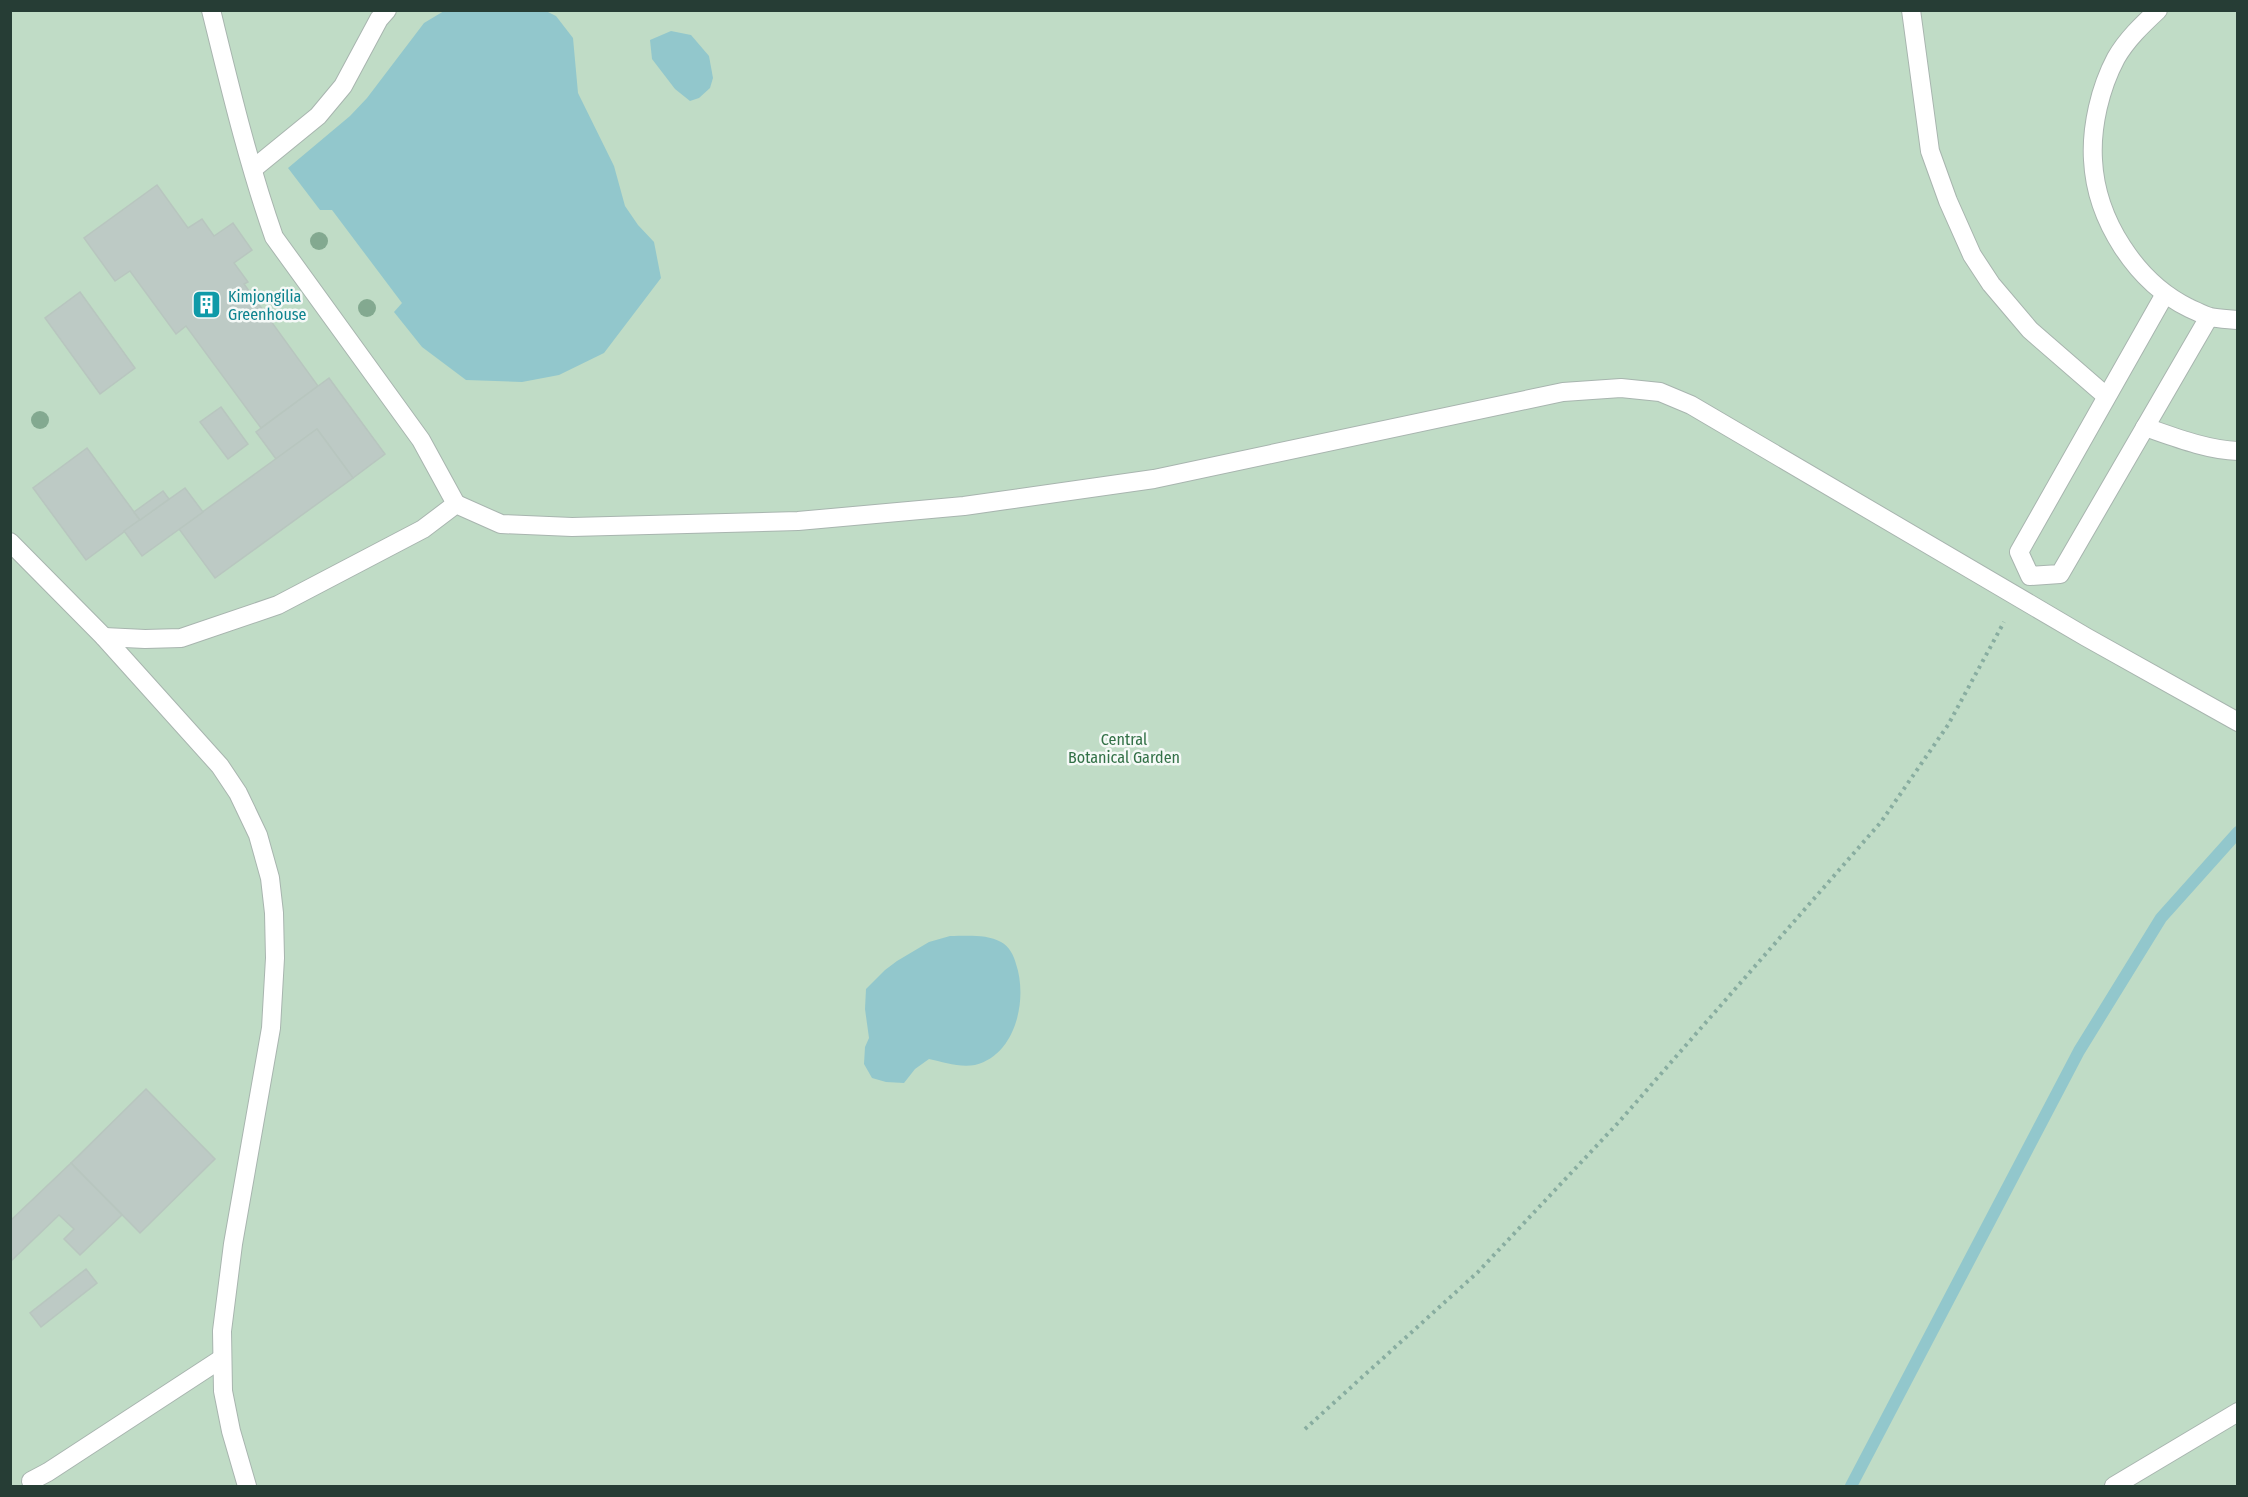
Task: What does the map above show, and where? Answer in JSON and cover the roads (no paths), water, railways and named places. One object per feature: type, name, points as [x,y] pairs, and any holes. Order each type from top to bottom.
[{"type":"street","points":[[211,10],[235,108],[274,237],[421,440],[456,504],[501,524],[572,527],[798,521],[964,506],[1154,479],[1563,392],[1621,388],[1660,392],[1691,405],[2018,597],[2238,722]]},
{"type":"street","points":[[253,169],[318,116],[343,86],[387,10]]},
{"type":"street","points":[[1911,10],[1930,151],[1948,201],[1972,255],[1991,284],[2030,330],[2106,396]]},
{"type":"street","points":[[2158,10],[2133,33],[2116,59],[2104,88],[2094,126],[2093,162],[2107,220],[2144,276],[2164,294],[2209,317],[2238,320]]},
{"type":"street","points":[[2030,576],[2019,552],[2164,294]]},
{"type":"street","points":[[2030,576],[2060,574],[2209,317]]},
{"type":"street","points":[[2145,427],[2178,438],[2229,451],[2238,451]]},
{"type":"street","points":[[104,637],[181,638],[269,608],[423,529],[456,504]]},
{"type":"street","points":[[10,543],[104,637],[220,766],[238,793],[258,834],[270,878],[274,913],[275,958],[271,1028],[233,1244],[222,1331],[223,1391],[231,1431],[247,1486]]},
{"type":"street","points":[[2018,597],[2030,576]]},
{"type":"street","points":[[31,1481],[221,1359]]},
{"type":"street","points":[[2114,1486],[2238,1413]]},
{"type":"water","points":[[544,10],[556,16],[573,38],[578,93],[614,166],[625,206],[654,242],[661,278],[604,353],[559,375],[522,382],[466,380],[422,347],[394,312],[402,303],[332,210],[320,210],[288,168],[350,116],[367,98],[424,23],[444,11]]},
{"type":"water","points":[[671,31],[691,35],[709,56],[713,78],[710,88],[699,98],[690,101],[675,89],[652,59],[650,40]]},
{"type":"water","points":[[950,936],[995,939],[1011,952],[1019,978],[1020,993],[1019,1009],[1009,1038],[989,1059],[975,1065],[958,1065],[929,1059],[915,1069],[904,1083],[872,1078],[864,1064],[865,1047],[869,1038],[865,1009],[866,989],[897,961],[929,942]]},
{"type":"waterway","points":[[1851,1486],[2079,1051],[2161,918],[2238,832]]},
{"type":"place","name":"Kimjongilia Greenhouse","points":[[207,305]]},
{"type":"park label","name":"Central Botanical Garden","points":[[1124,748]]}]
